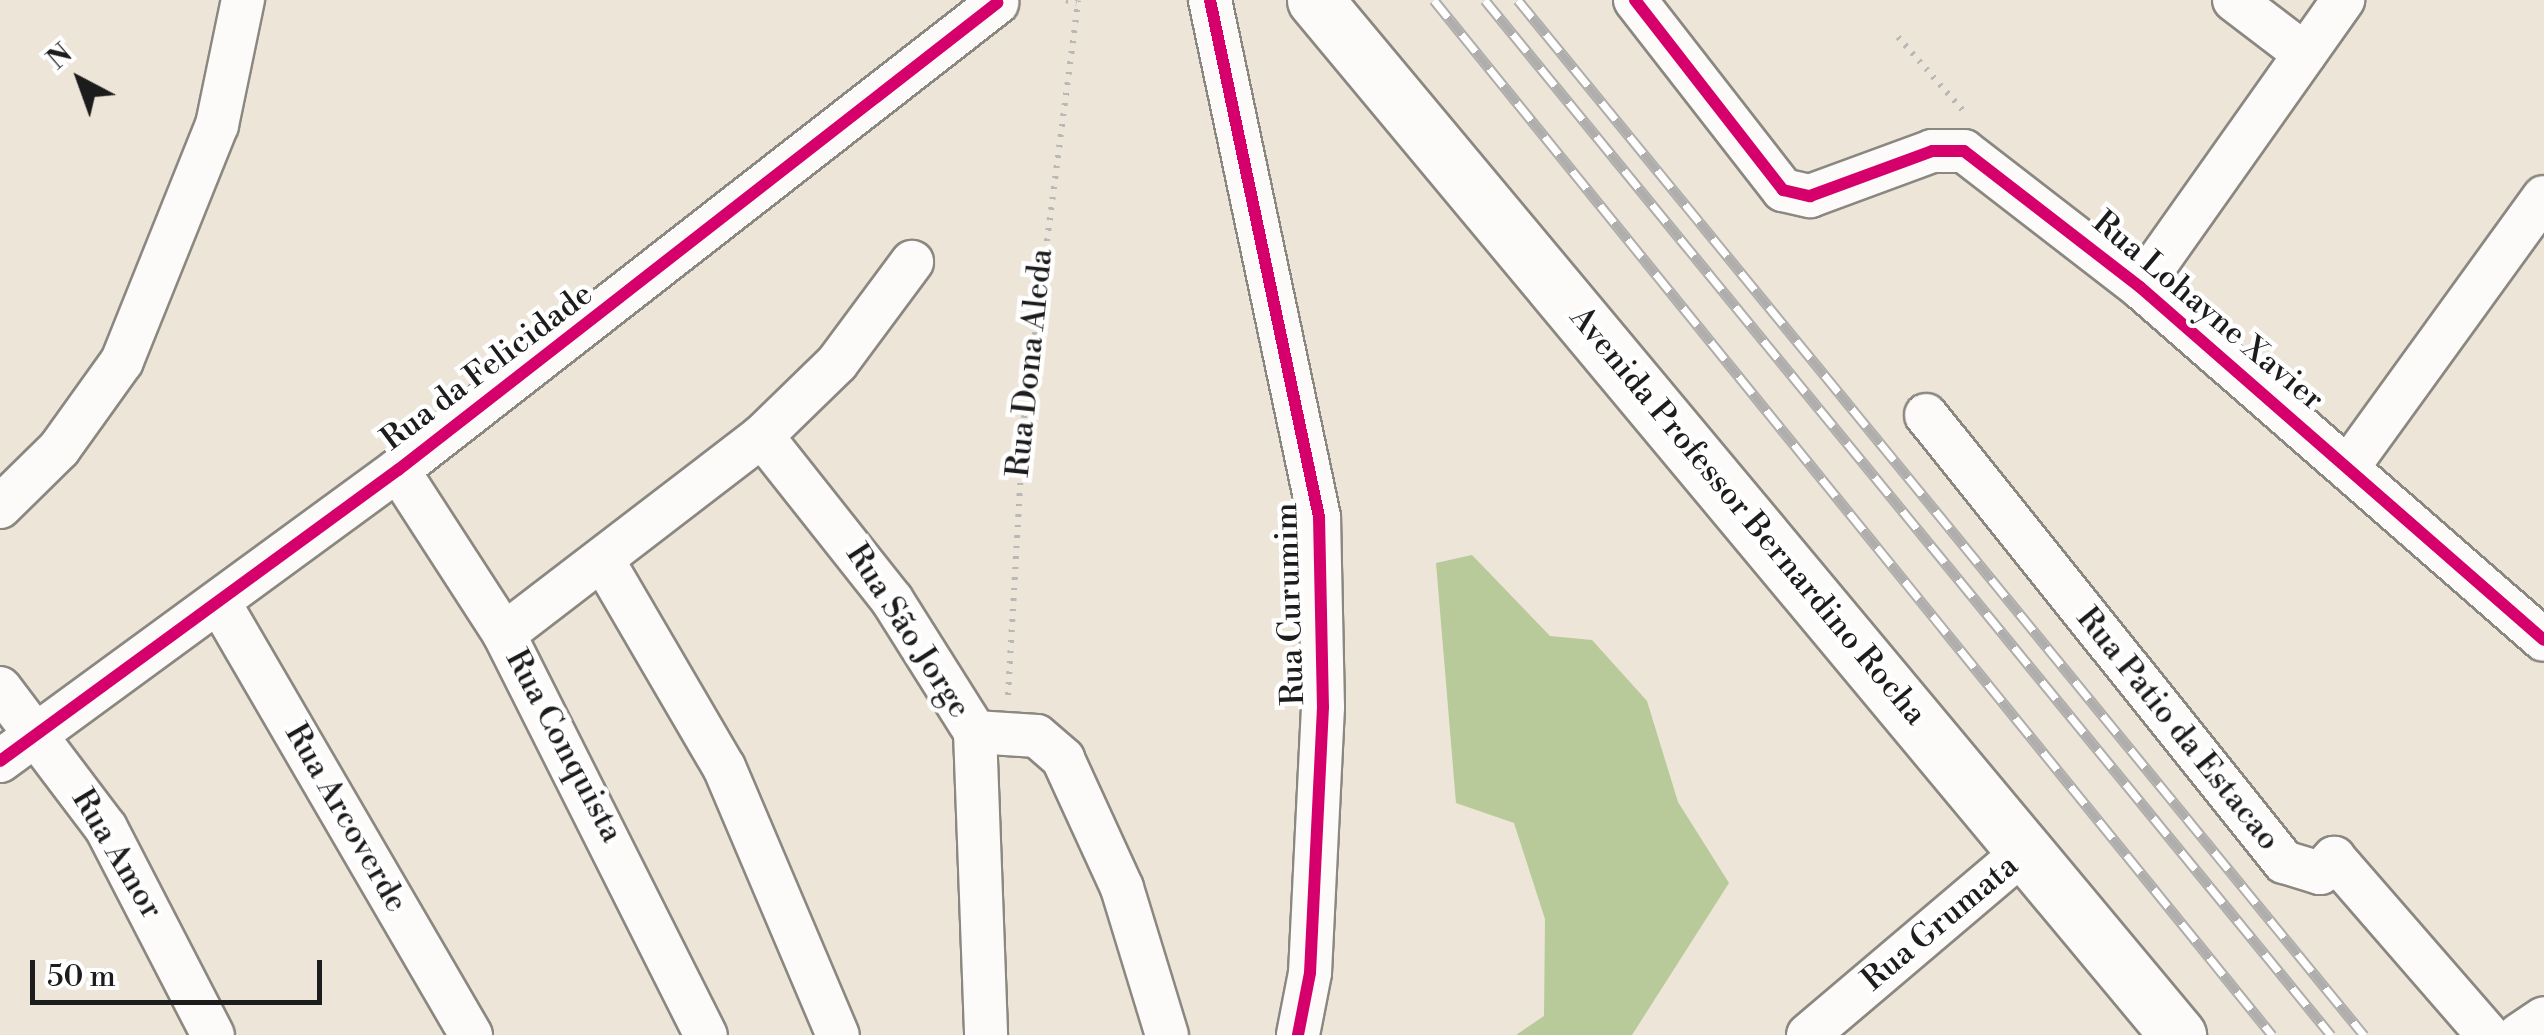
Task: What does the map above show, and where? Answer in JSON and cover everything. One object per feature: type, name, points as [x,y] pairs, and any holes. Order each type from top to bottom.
[{"type":"main road","name":"Avenida Professor Bernardino Rocha","points":[[1314,0],[2178,1035]]},
{"type":"street","points":[[0,508],[59,449],[122,362],[217,126],[243,0]]},
{"type":"street","name":"Rua Curumim","points":[[1210,0],[1319,516],[1323,706],[1310,973],[1298,1035]]},
{"type":"street","points":[[1635,0],[1794,196],[1932,151],[1964,151]]},
{"type":"street","points":[[2234,0],[2305,54]]},
{"type":"street","points":[[2140,287],[2344,0]]},
{"type":"street","name":"Rua da Felicidade","points":[[0,761],[398,470],[998,3]]},
{"type":"street","name":"Rua Lohayne Xavier","points":[[1964,151],[2140,287],[2544,640]]},
{"type":"street","points":[[2349,466],[2544,197]]},
{"type":"street","points":[[504,634],[604,562],[762,436],[837,363],[912,262]]},
{"type":"street","name":"Rua Patio da Estacao","points":[[1926,416],[2284,862],[2320,873],[2334,858],[2488,1035]]},
{"type":"street","name":"Rua São Jorge","points":[[762,436],[991,730],[986,1035]]},
{"type":"street","name":"Rua Conquista","points":[[398,470],[504,634],[706,1035]]},
{"type":"street","points":[[604,562],[724,766],[838,1035]]},
{"type":"street","name":"Rua Arcoverde","points":[[219,602],[471,1035]]},
{"type":"street","name":"Rua Amor","points":[[0,688],[40,731],[106,828],[213,1035]]},
{"type":"street","points":[[991,730],[1037,736],[1081,790],[1168,1035]]},
{"type":"street","name":"Rua Grumata","points":[[1808,1035],[2026,850]]},
{"type":"street","points":[[2518,1035],[2544,1018]]},
{"type":"path","points":[[1066,0],[1078,1]]},
{"type":"path","points":[[1898,37],[1968,108],[1964,151]]},
{"type":"green space","points":[[1472,555],[1550,636],[1592,640],[1647,701],[1678,802],[1729,883],[1632,1035],[1516,1035],[1544,1016],[1545,919],[1514,823],[1456,803],[1436,563]]},
{"type":"railway","points":[[1434,0],[2272,1035]]},
{"type":"railway","points":[[1485,0],[2331,1035]]},
{"type":"railway","points":[[1518,0],[2364,1035]]},
{"type":"cycle path","points":[[1210,0],[1319,517],[1323,707],[1310,973],[1298,1035]]},
{"type":"cycle path","points":[[1635,0],[1783,190],[1810,196],[1932,151],[1964,151],[2140,287],[2544,640]]},
{"type":"cycle path","points":[[0,761],[398,470],[997,3]]}]
